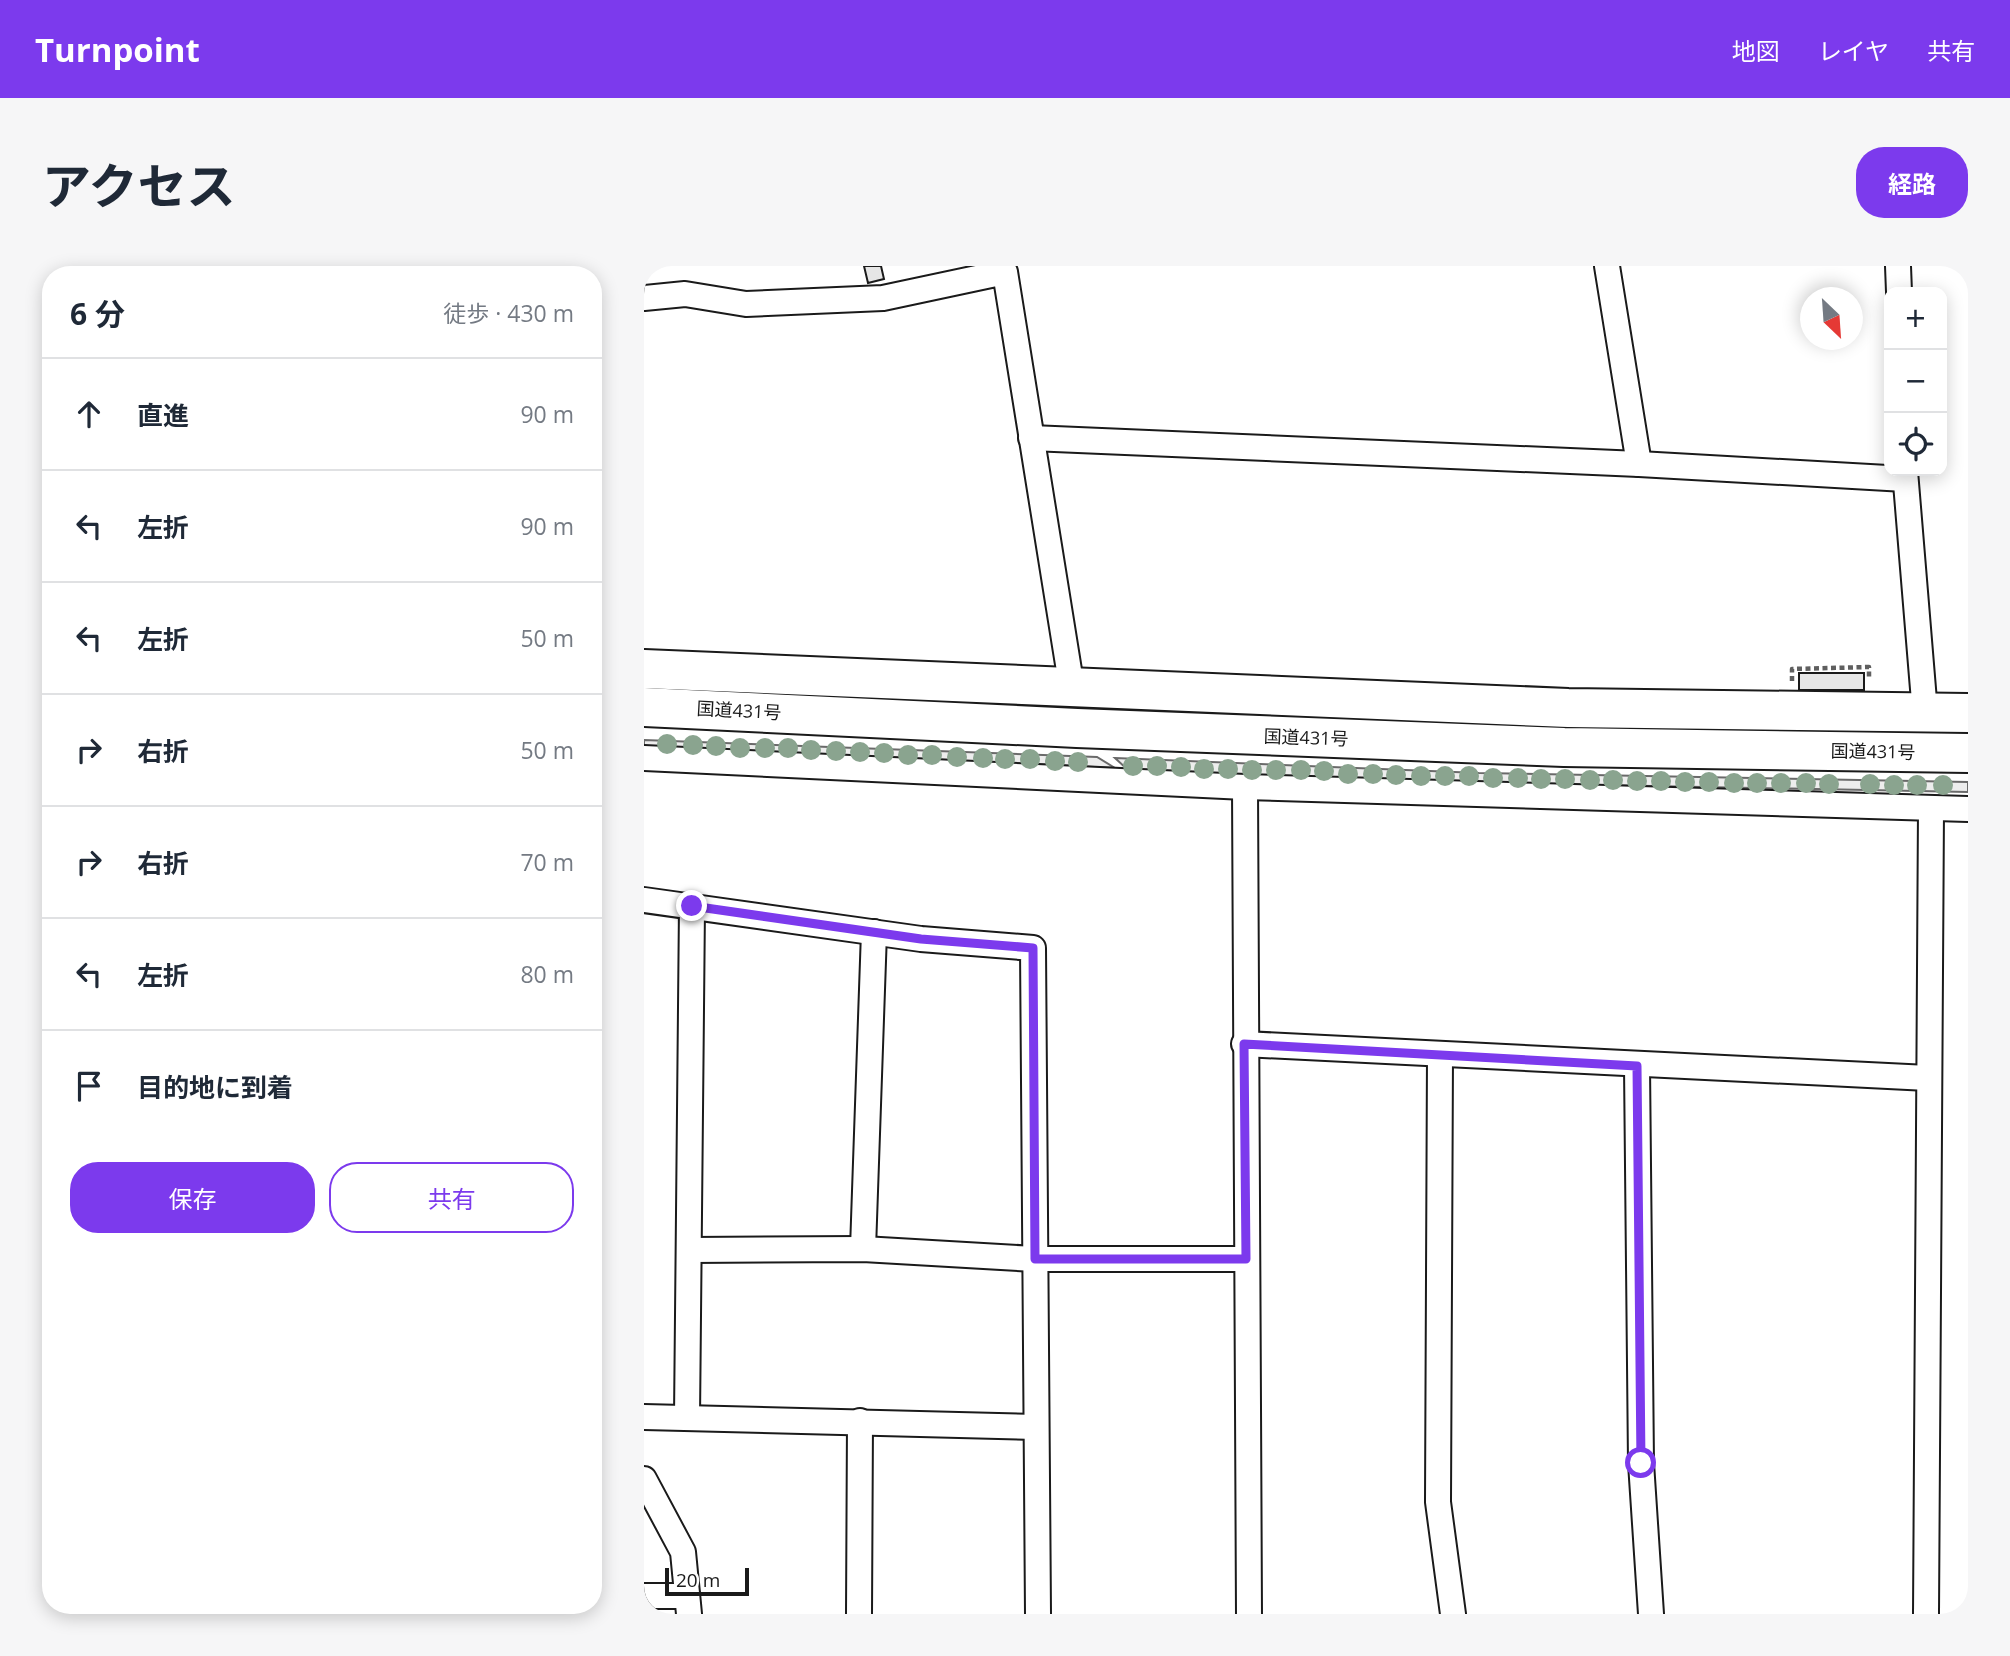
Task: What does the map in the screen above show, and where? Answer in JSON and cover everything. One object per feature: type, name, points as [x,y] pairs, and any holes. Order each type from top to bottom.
[{"type":"highway","name":"国道431号","points":[[644,669],[1568,708],[1968,713]]},
{"type":"highway","name":"国道431号","points":[[644,707],[1104,730],[1564,747],[1968,753]]},
{"type":"street","points":[[1607,266],[1639,464]]},
{"type":"street","points":[[1898,266],[1899,287]]},
{"type":"street","points":[[644,298],[685,294],[746,304],[883,298],[1005,269],[1072,689]]},
{"type":"street","points":[[1031,438],[1884,474]]},
{"type":"street","points":[[1905,476],[1925,713]]},
{"type":"street","points":[[644,758],[1245,787],[1968,809]]},
{"type":"street","points":[[1245,787],[1244,1044],[1249,1614]]},
{"type":"street","points":[[1926,1614],[1931,809]]},
{"type":"street","points":[[644,900],[874,932],[1033,948],[1038,1614]]},
{"type":"street","points":[[687,1418],[692,906]]},
{"type":"street","points":[[863,1249],[874,932]]},
{"type":"street","points":[[1244,1044],[1637,1066],[1928,1078]]},
{"type":"street","points":[[1440,1055],[1438,1502],[1453,1614]]},
{"type":"street","points":[[1637,1066],[1641,1463],[1651,1614]]},
{"type":"street","points":[[690,1250],[863,1249],[1035,1259],[1246,1259]]},
{"type":"street","points":[[644,1417],[1037,1427]]},
{"type":"street","points":[[859,1614],[860,1421]]},
{"type":"street","points":[[644,1479],[683,1552],[688,1605],[644,1596]]},
{"type":"path","points":[[1792,681],[1792,669],[1869,667]]},
{"type":"shaded area","points":[[721,689],[1332,718],[1968,732],[1968,737],[1505,728],[720,694]]},
{"type":"shaded area","points":[[644,740],[1097,757],[1115,768],[644,746]]},
{"type":"shaded area","points":[[1115,758],[1479,773],[1968,782],[1968,792],[1392,781],[1128,770]]},
{"type":"building","points":[[864,266],[881,266],[884,279],[868,283]]},
{"type":"building","points":[[1799,673],[1864,673],[1864,690],[1799,690]]},
{"type":"route","points":[[692,906],[921,939],[1033,948],[1035,1259],[1246,1259],[1244,1044],[1637,1066],[1641,1463]]}]
